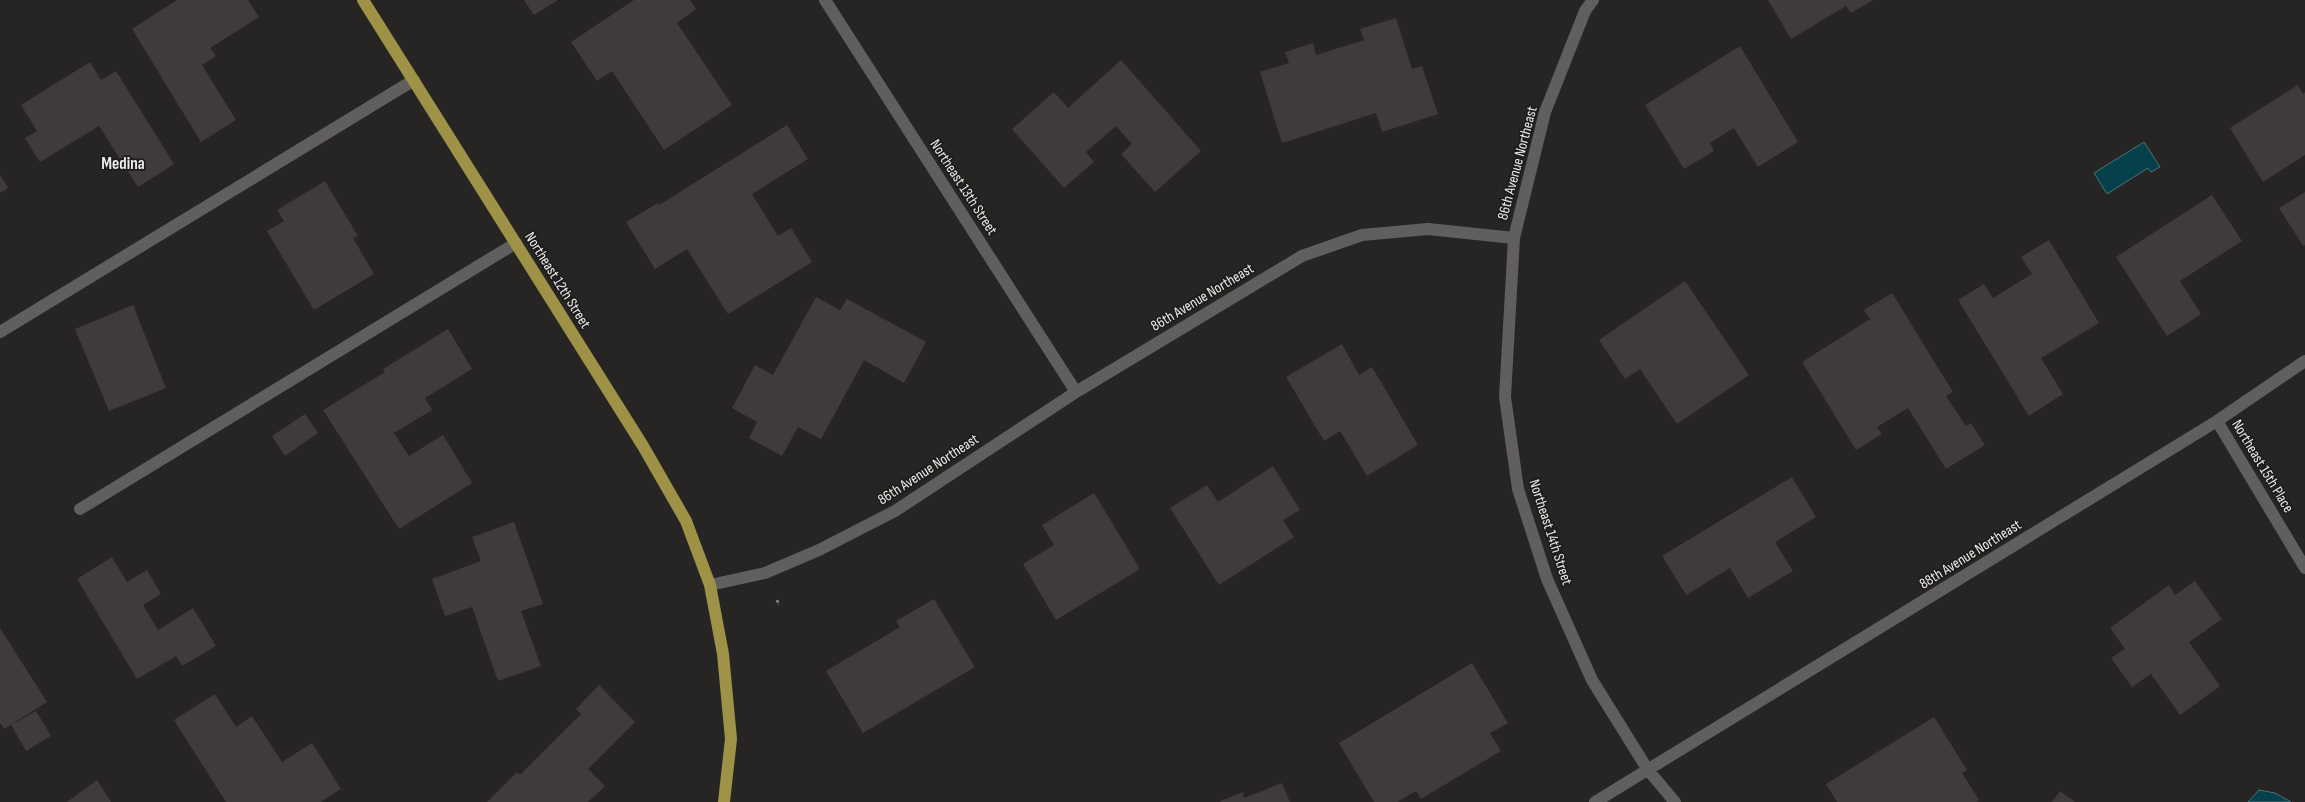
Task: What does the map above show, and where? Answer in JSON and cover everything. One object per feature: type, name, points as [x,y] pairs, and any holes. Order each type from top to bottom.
[{"type":"main road","name":"Northeast 12th Street","points":[[363,0],[644,446],[686,521],[710,584],[723,654],[731,740],[724,802]]},
{"type":"street","name":"Northeast 13th Street","points":[[825,0],[1076,392]]},
{"type":"street","name":"86th Avenue Northeast","points":[[710,584],[765,573],[819,550],[895,511],[1076,392],[1302,256],[1362,235],[1428,229],[1514,238],[1545,112],[1586,11],[1593,0]]},
{"type":"street","points":[[0,332],[414,80]]},
{"type":"street","name":"Northeast 14th Street","points":[[1514,238],[1505,397],[1518,489],[1547,579],[1592,680],[1648,770],[1675,802]]},
{"type":"street","points":[[80,509],[516,243]]},
{"type":"street","name":"88th Avenue Northeast","points":[[1595,802],[2217,421],[2305,361]]},
{"type":"street","name":"Northeast 15th Place","points":[[2217,421],[2305,568]]},
{"type":"path","points":[[777,600],[779,605]]},
{"type":"water","points":[[2144,142],[2160,167],[2151,172],[2148,168],[2107,194],[2094,173]]},
{"type":"water","points":[[2259,790],[2275,793],[2291,802],[2248,802]]},
{"type":"building","points":[[177,0],[248,0],[259,17],[210,48],[216,56],[202,65],[236,120],[201,142],[132,29]]},
{"type":"building","points":[[524,0],[558,0],[534,15]]},
{"type":"building","points":[[634,0],[690,0],[696,9],[677,23],[732,105],[664,150],[612,71],[597,81],[571,42]]},
{"type":"building","points":[[1768,0],[1873,0],[1851,13],[1846,6],[1791,39]]},
{"type":"building","points":[[1396,18],[1412,69],[1422,66],[1438,114],[1382,132],[1376,113],[1282,143],[1260,72],[1289,63],[1285,52],[1313,43],[1316,55],[1364,40],[1360,29]]},
{"type":"building","points":[[1740,46],[1798,142],[1758,167],[1734,128],[1710,143],[1714,151],[1684,169],[1645,105]]},
{"type":"building","points":[[1121,60],[1201,151],[1155,192],[1121,154],[1132,144],[1116,126],[1086,152],[1094,162],[1064,188],[1012,129],[1054,92],[1068,108]]},
{"type":"building","points":[[90,62],[101,80],[116,71],[174,164],[138,187],[99,126],[40,162],[25,138],[37,131],[21,105]]},
{"type":"building","points":[[2298,85],[2303,94],[2305,92],[2305,155],[2263,182],[2230,128]]},
{"type":"building","points":[[787,125],[808,159],[752,194],[778,236],[791,228],[812,262],[728,314],[687,249],[655,269],[626,222],[658,203],[659,205]]},
{"type":"building","points":[[0,175],[8,188],[0,193]]},
{"type":"building","points":[[325,181],[358,236],[353,238],[374,274],[314,310],[267,231],[284,221],[277,210]]},
{"type":"building","points":[[2305,192],[2305,245],[2303,246],[2279,208]]},
{"type":"building","points":[[2212,195],[2242,241],[2180,281],[2201,314],[2167,336],[2116,257]]},
{"type":"building","points":[[2049,240],[2099,323],[2041,358],[2063,394],[2029,416],[1958,300],[1984,284],[1993,298],[2032,274],[2021,257]]},
{"type":"building","points":[[1685,281],[1749,375],[1677,424],[1640,369],[1625,379],[1599,340]]},
{"type":"building","points":[[1892,293],[1953,392],[1946,396],[1966,426],[1971,423],[1985,445],[1946,469],[1908,408],[1877,427],[1882,434],[1856,450],[1802,362],[1870,319],[1864,310]]},
{"type":"building","points":[[816,297],[840,310],[847,299],[926,342],[904,383],[864,360],[821,439],[798,427],[782,456],[749,438],[757,422],[732,408],[755,365],[773,375]]},
{"type":"building","points":[[133,305],[166,388],[109,411],[75,329]]},
{"type":"building","points":[[448,329],[472,369],[425,398],[432,410],[394,433],[409,456],[443,435],[472,483],[399,529],[323,410],[385,372],[383,369]]},
{"type":"building","points":[[1342,344],[1359,375],[1372,367],[1418,445],[1367,476],[1340,431],[1324,441],[1286,377]]},
{"type":"building","points":[[305,414],[318,433],[285,456],[272,436]]},
{"type":"building","points":[[1273,466],[1300,510],[1283,520],[1294,537],[1219,585],[1170,508],[1207,485],[1218,502]]},
{"type":"building","points":[[1792,477],[1816,517],[1775,542],[1793,571],[1748,598],[1730,568],[1686,595],[1662,556]]},
{"type":"building","points":[[1094,493],[1140,569],[1056,620],[1023,564],[1054,545],[1042,525]]},
{"type":"building","points":[[514,522],[543,604],[521,611],[541,666],[498,681],[472,607],[445,616],[432,579],[481,561],[472,537]]},
{"type":"building","points":[[112,557],[127,582],[147,570],[161,594],[143,605],[158,630],[193,608],[216,646],[182,666],[176,656],[137,679],[77,579]]},
{"type":"building","points":[[2195,581],[2222,619],[2189,642],[2220,686],[2180,715],[2151,674],[2132,687],[2111,658],[2125,649],[2110,628],[2169,585],[2175,595]]},
{"type":"building","points":[[934,599],[975,667],[863,733],[826,671],[900,627],[896,621]]},
{"type":"building","points":[[0,628],[47,702],[4,729],[0,723]]},
{"type":"building","points":[[1472,663],[1508,723],[1490,733],[1501,751],[1421,799],[1416,791],[1397,802],[1374,802],[1339,743]]},
{"type":"building","points":[[599,685],[635,722],[588,769],[605,786],[588,802],[487,802],[517,772],[520,775],[581,714],[576,709]]},
{"type":"building","points":[[215,694],[236,727],[252,716],[282,762],[312,743],[341,789],[320,802],[226,802],[174,720]]},
{"type":"building","points":[[36,711],[51,736],[26,751],[11,725]]},
{"type":"building","points":[[1934,717],[1967,770],[1962,773],[1979,800],[1976,802],[1837,802],[1826,784]]},
{"type":"building","points":[[97,780],[111,802],[67,802]]},
{"type":"building","points":[[1282,783],[1290,802],[1218,802],[1243,792],[1244,798]]},
{"type":"building","points":[[2060,791],[2075,802],[2052,802]]},
{"type":"district","name":"Medina","points":[[123,163]]}]
